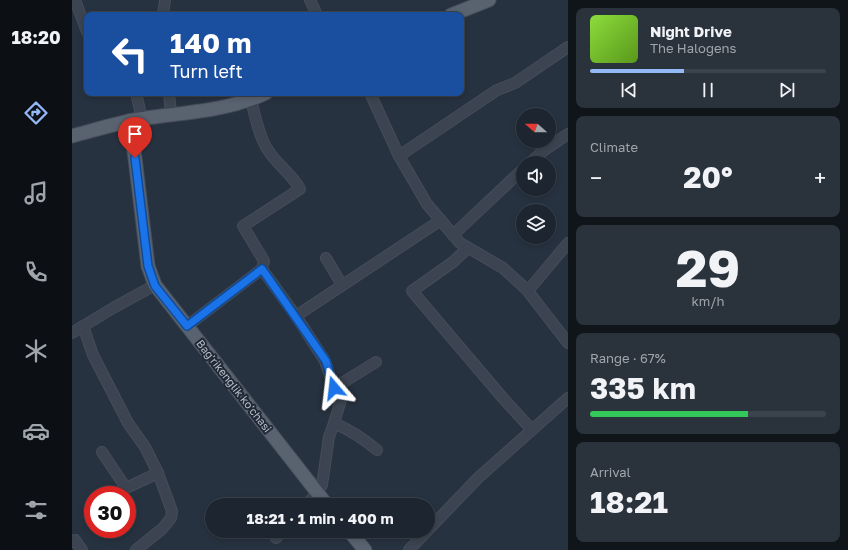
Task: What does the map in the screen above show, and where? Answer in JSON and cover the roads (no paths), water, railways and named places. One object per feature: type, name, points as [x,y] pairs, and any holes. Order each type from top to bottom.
[{"type":"main road","points":[[458,12],[488,0]]},
{"type":"main road","points":[[72,136],[135,120],[228,107],[260,96]]},
{"type":"main road","name":"Bag'rikenglik ko'chasi","points":[[135,120],[135,158],[148,266],[155,286],[321,498]]},
{"type":"main road","points":[[355,538],[365,550]]},
{"type":"street","points":[[75,0],[84,24]]},
{"type":"street","points":[[163,12],[165,0]]},
{"type":"street","points":[[310,0],[316,12]]},
{"type":"street","points":[[399,156],[497,90],[515,83],[568,47]]},
{"type":"street","points":[[135,120],[136,96]]},
{"type":"street","points":[[168,96],[171,115]]},
{"type":"street","points":[[371,96],[399,156],[427,204],[460,243],[503,268],[527,290],[568,343]]},
{"type":"street","points":[[187,326],[262,269],[264,261],[243,226],[300,189],[292,178],[279,166],[267,149],[251,100]]},
{"type":"street","points":[[537,156],[543,150],[568,134]]},
{"type":"street","points":[[453,235],[516,176]]},
{"type":"street","points":[[296,316],[441,220]]},
{"type":"street","points":[[527,290],[532,286],[568,242]]},
{"type":"street","points":[[468,248],[453,262],[412,291],[532,430]]},
{"type":"street","points":[[326,258],[342,285]]},
{"type":"street","points":[[262,269],[326,361],[334,388],[341,400],[329,437],[322,484],[311,498]]},
{"type":"street","points":[[72,333],[113,308],[155,286]]},
{"type":"street","points":[[83,326],[93,355],[128,423],[145,447],[158,473],[172,511],[171,518],[162,529],[137,550]]},
{"type":"street","points":[[334,388],[376,362]]},
{"type":"street","points":[[435,524],[478,478],[568,398]]},
{"type":"street","points":[[334,423],[366,440],[377,450]]},
{"type":"street","points":[[102,452],[126,488],[158,473]]},
{"type":"street","points":[[409,550],[421,538]]},
{"type":"street","points":[[72,542],[75,540],[82,550]]}]
